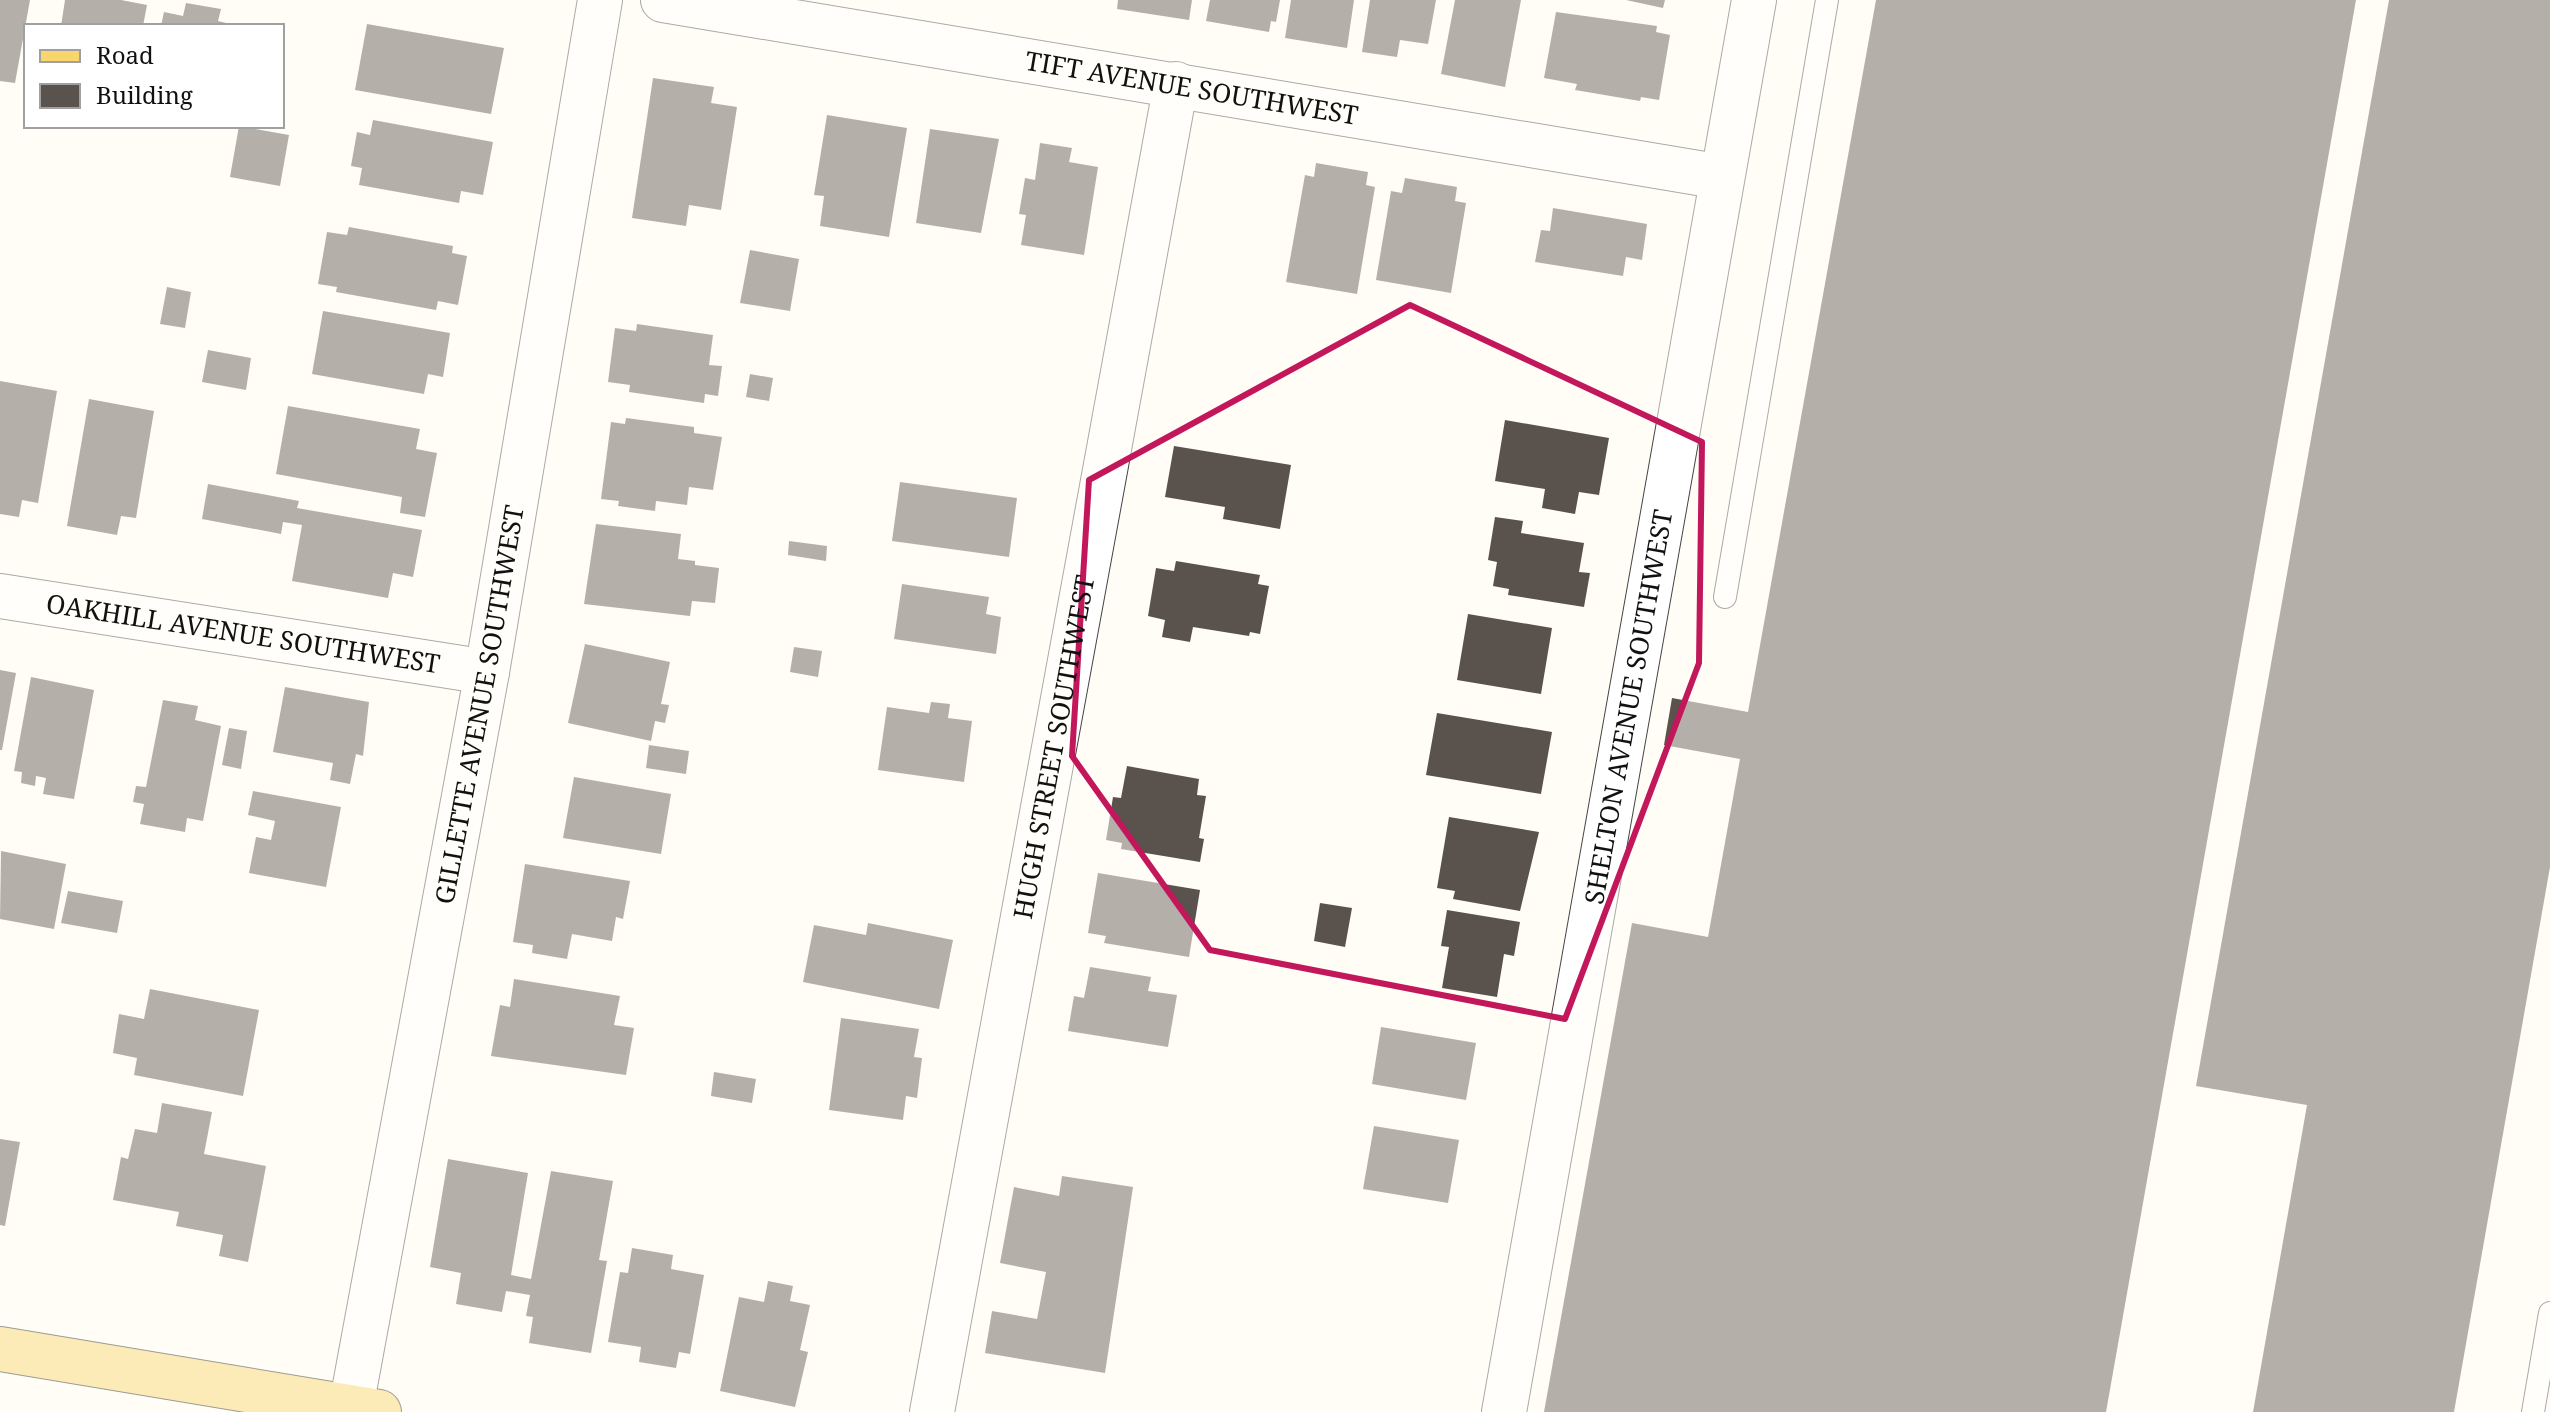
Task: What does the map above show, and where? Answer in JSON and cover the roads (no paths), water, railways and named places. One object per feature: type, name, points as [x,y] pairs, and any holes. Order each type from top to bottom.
[{"type":"main road","points":[[0,1349],[289,1405],[365,1410]]},
{"type":"street","name":"GILLETTE AVENUE SOUTHWEST","points":[[365,1410],[600,0]]},
{"type":"street","name":"TIFT AVENUE SOUTHWEST","points":[[663,0],[1722,177]]},
{"type":"street","name":"SHELTON AVENUE SOUTHWEST","points":[[1504,1412],[1754,0]]},
{"type":"street","name":"HUGH STREET SOUTHWEST","points":[[932,1412],[1176,84]]},
{"type":"street","name":"OAKHILL AVENUE SOUTHWEST","points":[[0,596],[487,672]]},
{"type":"lane","points":[[1725,597],[1827,0]]},
{"type":"lane","points":[[2533,1412],[2550,1313]]}]
